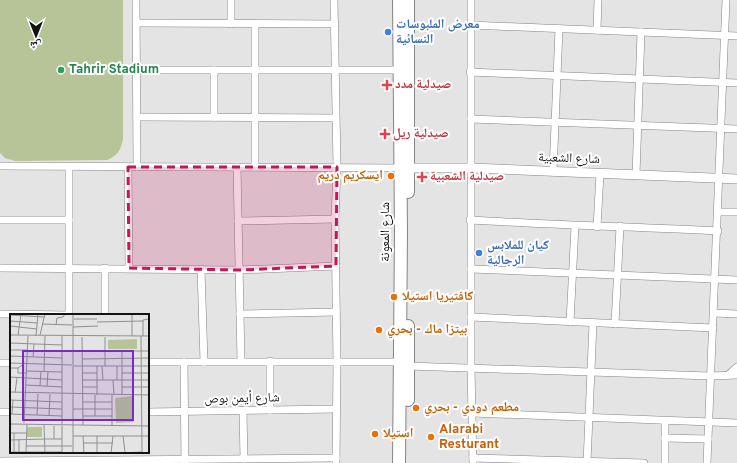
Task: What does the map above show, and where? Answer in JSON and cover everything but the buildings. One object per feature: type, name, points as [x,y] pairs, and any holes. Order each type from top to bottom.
[{"type":"highway","name":"شارع المعونة","points":[[399,0],[404,168]]},
{"type":"highway","name":"شارع المعونة","points":[[408,0],[404,168],[404,364],[408,463]]},
{"type":"highway","name":"شارع المعونة","points":[[399,463],[404,364]]},
{"type":"street","points":[[136,0],[137,167]]},
{"type":"street","points":[[231,0],[231,24]]},
{"type":"street","points":[[0,461],[185,461],[244,459],[336,461],[337,362],[334,0]]},
{"type":"street","points":[[471,0],[470,220],[473,461],[644,463]]},
{"type":"street","points":[[597,30],[598,0]]},
{"type":"street","points":[[707,463],[718,231],[726,0]]},
{"type":"street","points":[[137,23],[335,24]]},
{"type":"street","points":[[255,24],[255,167]]},
{"type":"street","points":[[470,25],[737,36]]},
{"type":"street","points":[[553,172],[559,28]]},
{"type":"street","points":[[636,175],[641,32]]},
{"type":"street","points":[[137,70],[400,70]]},
{"type":"street","points":[[214,70],[214,117]]},
{"type":"street","points":[[470,72],[737,83]]},
{"type":"street","points":[[137,117],[335,118]]},
{"type":"street","points":[[471,119],[737,129]]},
{"type":"street","points":[[0,166],[404,168]]},
{"type":"street","points":[[69,167],[69,314]]},
{"type":"street","points":[[128,167],[128,268]]},
{"type":"street","points":[[237,167],[241,361]]},
{"type":"street","name":"شارع الشعبية","points":[[404,168],[471,168],[737,179]]},
{"type":"street","points":[[597,227],[600,174]]},
{"type":"street","points":[[718,212],[737,212]]},
{"type":"street","points":[[238,221],[335,219]]},
{"type":"street","points":[[0,220],[69,220]]},
{"type":"street","points":[[470,220],[597,227],[620,226],[718,231]]},
{"type":"street","points":[[570,322],[575,226]]},
{"type":"street","points":[[615,324],[620,226]]},
{"type":"street","points":[[0,268],[238,270],[336,266]]},
{"type":"street","points":[[105,268],[105,314]]},
{"type":"street","points":[[201,269],[204,362]]},
{"type":"street","points":[[471,270],[572,273],[715,281],[737,280]]},
{"type":"street","points":[[240,314],[336,312]]},
{"type":"street","points":[[714,313],[737,314]]},
{"type":"street","points":[[0,314],[10,314]]},
{"type":"street","points":[[472,317],[713,328]]},
{"type":"street","points":[[587,462],[593,323]]},
{"type":"street","points":[[270,361],[270,410]]},
{"type":"street","points":[[149,362],[337,362],[710,376],[728,374],[737,375]]},
{"type":"street","points":[[184,362],[185,461]]},
{"type":"street","points":[[728,374],[737,367]]},
{"type":"street","name":"شارع أيمن بوص","points":[[149,412],[185,413],[336,409]]},
{"type":"street","points":[[243,411],[244,459]]},
{"type":"street","points":[[472,413],[737,423]]},
{"type":"street","points":[[665,421],[665,463]]},
{"type":"street","points":[[665,438],[708,439]]},
{"type":"street","points":[[71,453],[71,460]]},
{"type":"highlighted area","points":[[128,167],[337,167],[336,266],[239,270],[129,268]]},
{"type":"green space","name":"Tahrir Stadium","points":[[0,0],[123,0],[123,139],[120,149],[113,157],[107,160],[15,161],[5,158],[0,153]]},
{"type":"place","name":"معرض الملبوسات النسائية","points":[[388,32]]},
{"type":"place","name":"Tahrir Stadium","points":[[61,70]]},
{"type":"place","name":"صيدلية مدد","points":[[387,85]]},
{"type":"place","name":"صيدلية ريل","points":[[385,134]]},
{"type":"place","name":"ايسكريم دريم","points":[[391,176]]},
{"type":"place","name":"صيدلية الشعبية","points":[[422,177]]},
{"type":"place","name":"كيان للملابس الرجالية","points":[[479,253]]},
{"type":"place","name":"كافتيريا استيلا","points":[[394,297]]},
{"type":"place","name":"بيتزا ماك - بحري","points":[[379,330]]},
{"type":"place","name":"مطعم دودي - بحري","points":[[416,408]]},
{"type":"place","name":"استيلا","points":[[375,434]]},
{"type":"place","name":"Alarabi Resturant","points":[[431,437]]}]
